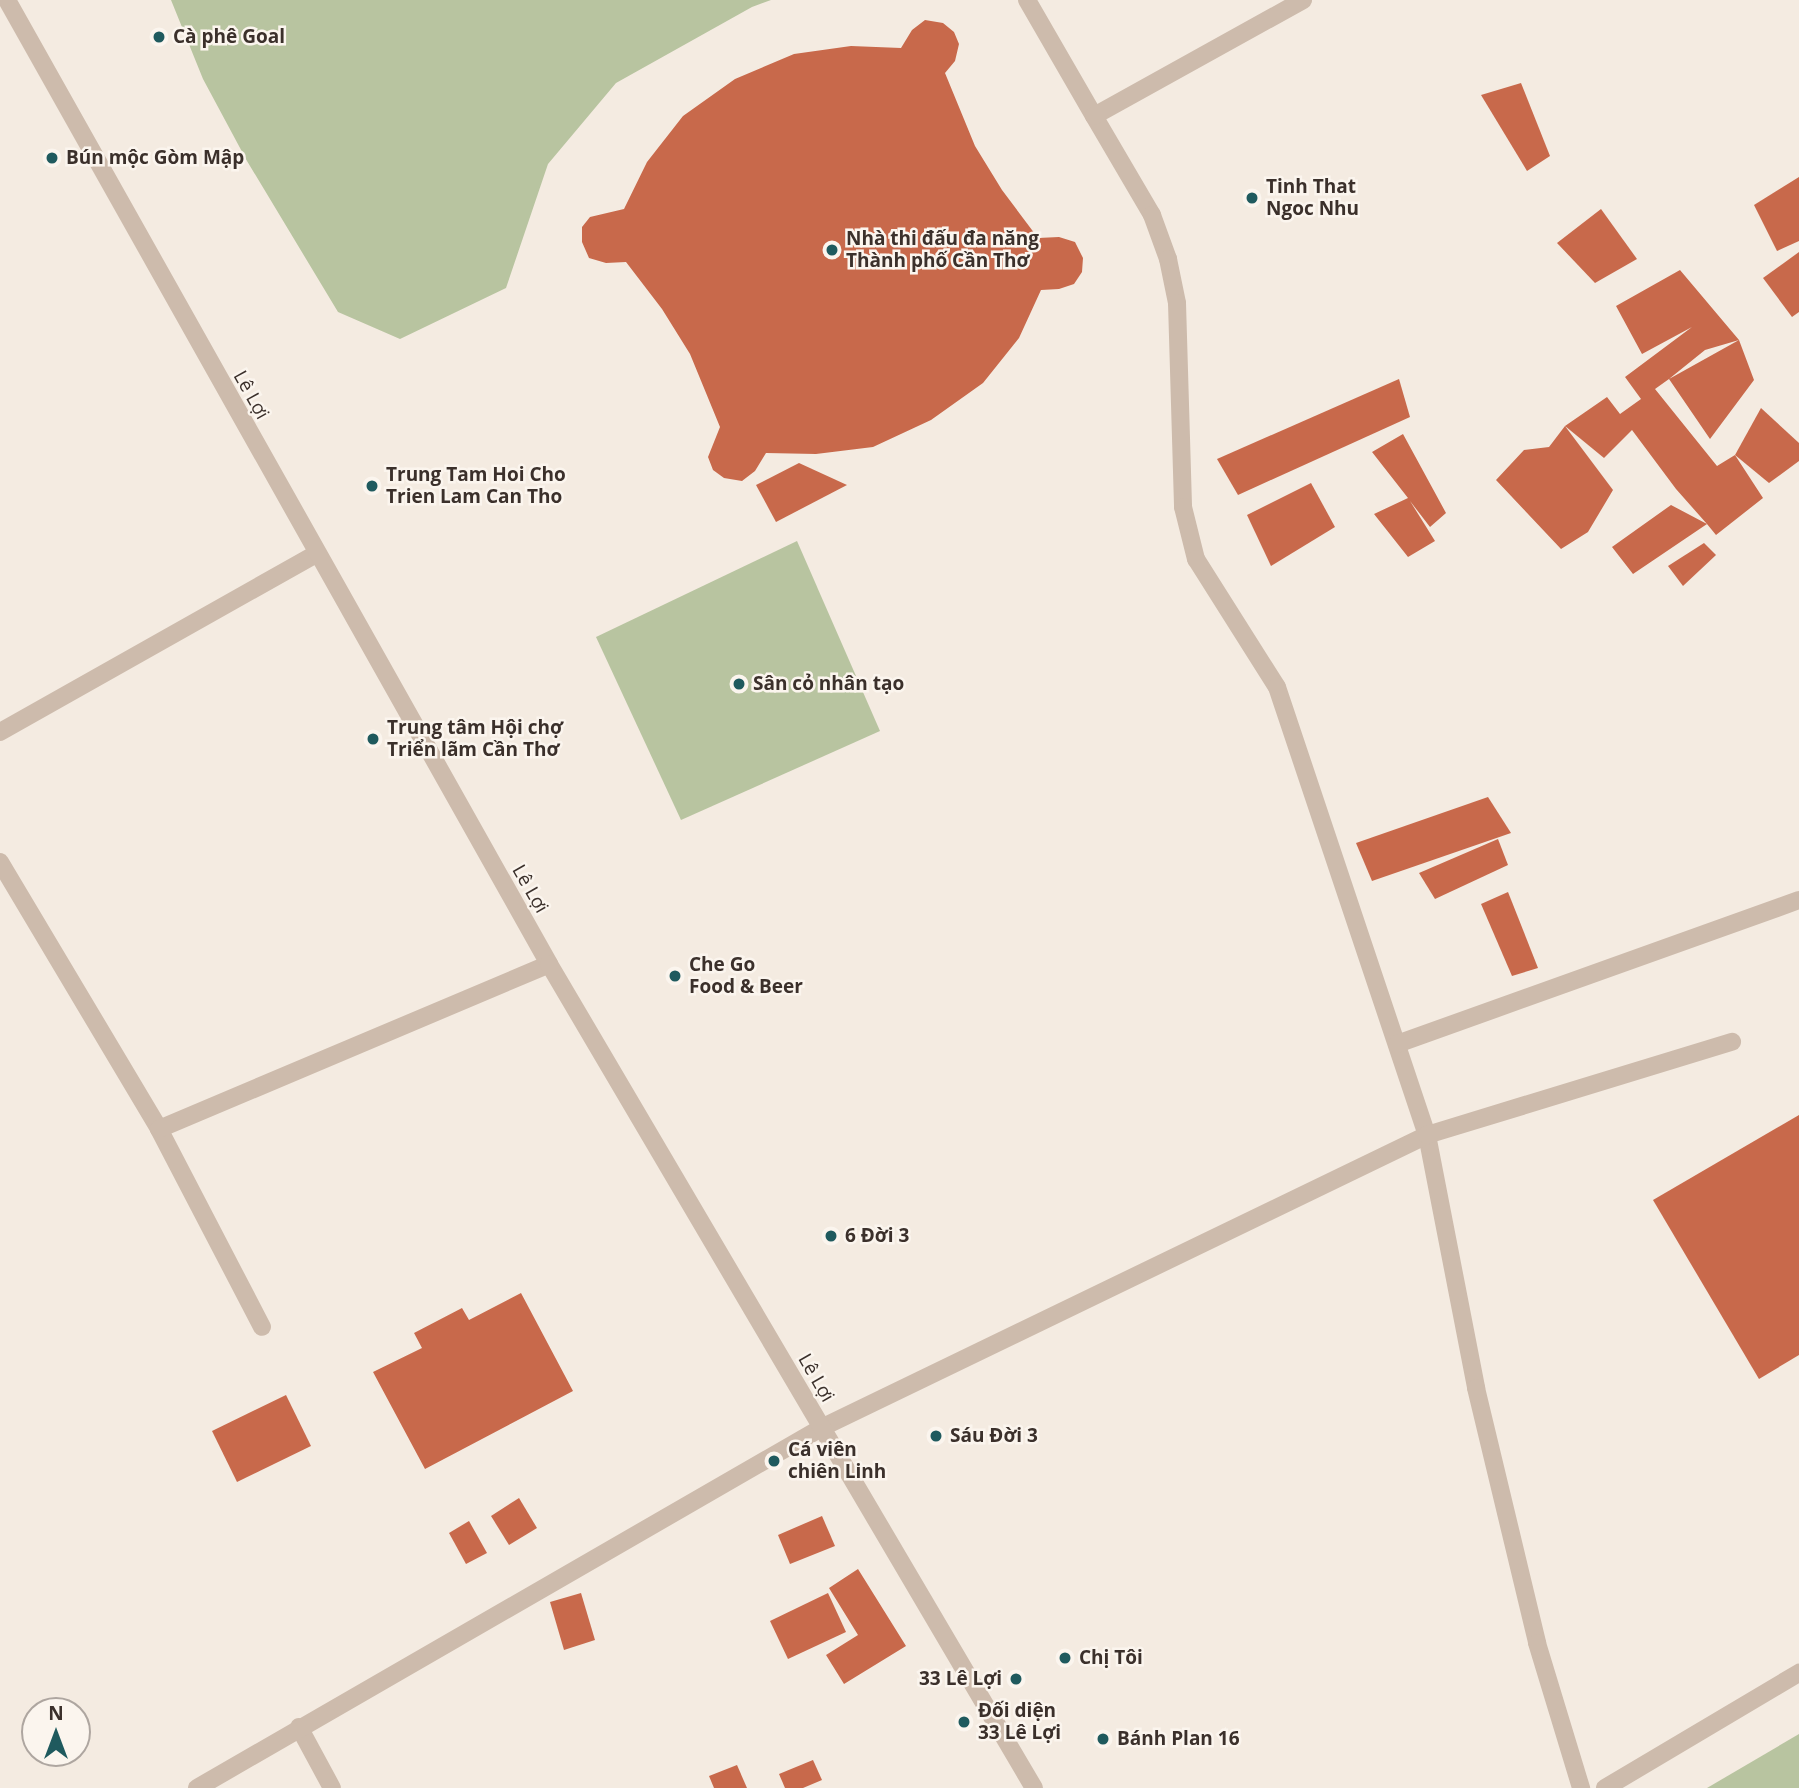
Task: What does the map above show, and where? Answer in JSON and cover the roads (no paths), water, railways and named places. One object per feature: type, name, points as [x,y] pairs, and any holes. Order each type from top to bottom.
[{"type":"street","name":"Lê Lợi","points":[[7,0],[316,554],[549,964],[1034,1788]]},
{"type":"street","points":[[1027,0],[1152,215],[1168,259],[1177,303],[1183,507],[1196,559],[1277,687],[1427,1135],[1476,1388],[1537,1643],[1581,1788]]},
{"type":"street","points":[[1094,116],[1303,0]]},
{"type":"street","points":[[0,732],[316,554]]},
{"type":"street","points":[[0,862],[159,1129],[262,1327]]},
{"type":"street","points":[[1397,1044],[1799,900]]},
{"type":"street","points":[[159,1129],[549,964]]},
{"type":"street","points":[[197,1788],[821,1428],[1427,1135],[1732,1042]]},
{"type":"street","points":[[1605,1788],[1799,1673]]},
{"type":"street","points":[[299,1727],[332,1788]]},
{"type":"place","name":"Cà phê Goal","points":[[159,37]]},
{"type":"place","name":"Bún mộc Gòm Mập","points":[[52,158]]},
{"type":"place","name":"Tinh That Ngoc Nhu","points":[[1252,198]]},
{"type":"place","name":"Nhà thi đấu đa năng Thành phố Cần Thơ","points":[[832,250]]},
{"type":"place","name":"Trung Tam Hoi Cho Trien Lam Can Tho","points":[[372,486]]},
{"type":"place","name":"Sân cỏ nhân tạo","points":[[739,684]]},
{"type":"place","name":"Trung tâm Hội chợ Triển lãm Cần Thơ","points":[[373,739]]},
{"type":"place","name":"Che Go Food & Beer","points":[[675,976]]},
{"type":"place","name":"6 Đời 3","points":[[831,1236]]},
{"type":"place","name":"Sáu Đời 3","points":[[936,1436]]},
{"type":"place","name":"Cá viên chiên Linh","points":[[774,1461]]},
{"type":"place","name":"Chị Tôi","points":[[1065,1658]]},
{"type":"place","name":"33 Lê Lợi","points":[[1016,1679]]},
{"type":"place","name":"Đối diện 33 Lê Lợi","points":[[964,1722]]},
{"type":"place","name":"Bánh Plan 16","points":[[1103,1739]]}]
